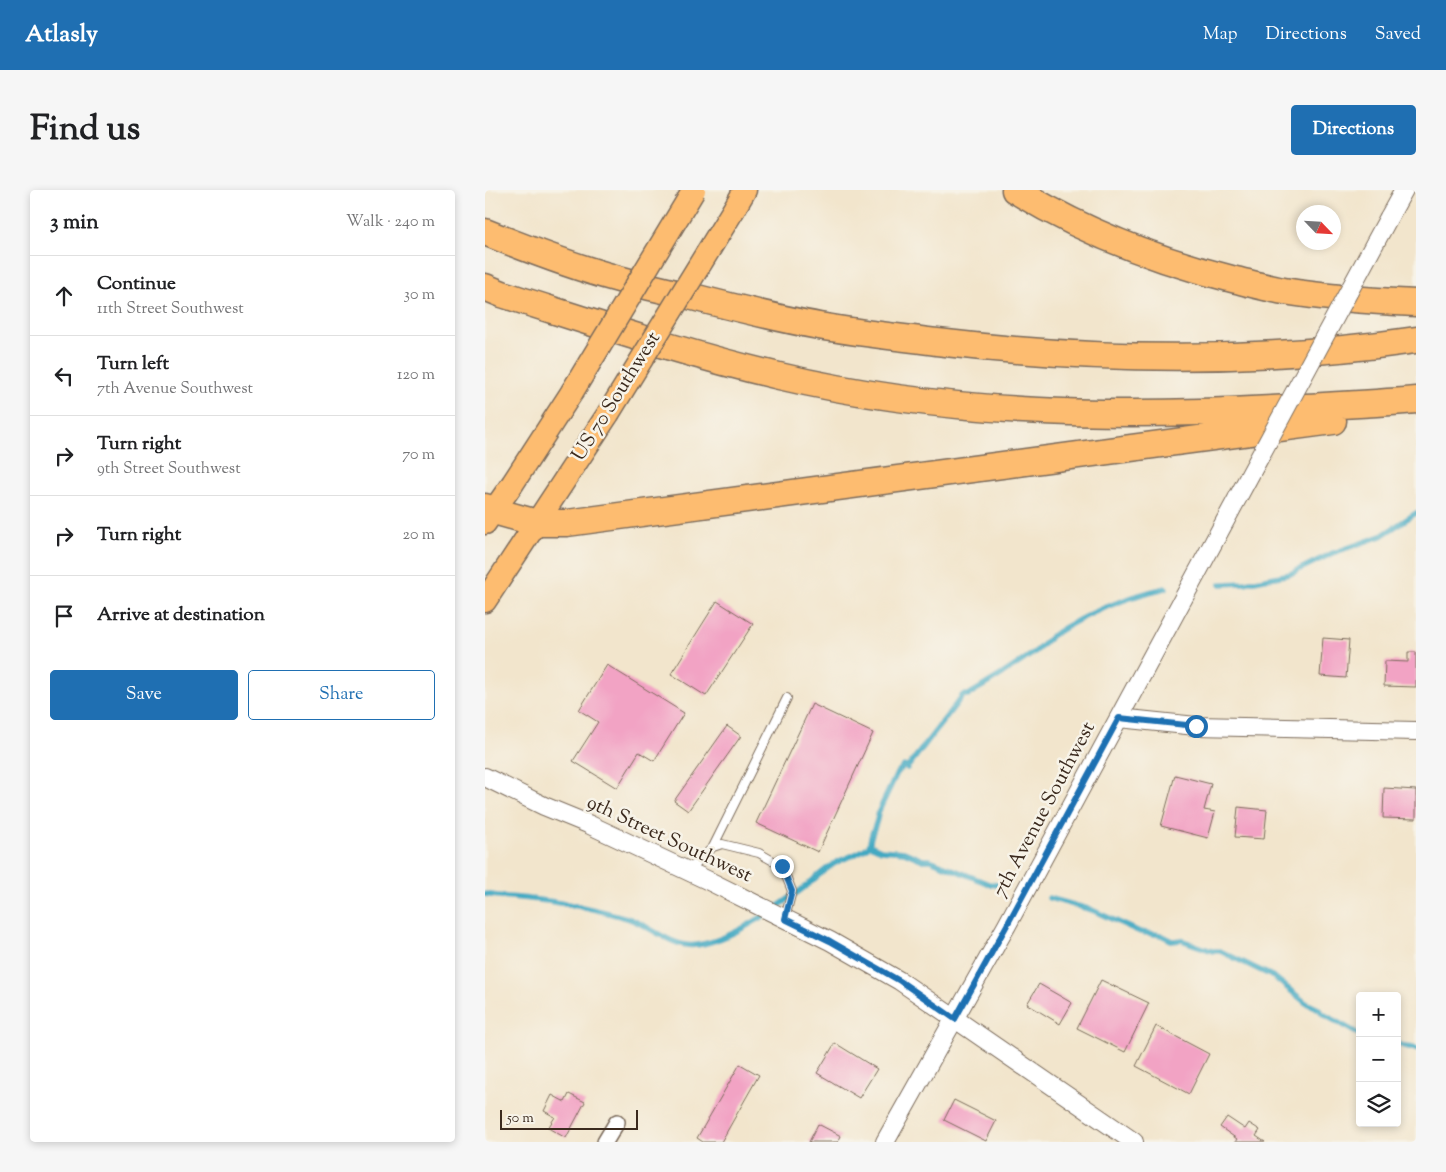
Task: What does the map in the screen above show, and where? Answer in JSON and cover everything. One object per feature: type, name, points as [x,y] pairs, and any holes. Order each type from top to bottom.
[{"type":"highway","points":[[1015,190],[1049,210],[1105,236],[1162,258],[1203,271],[1251,284],[1299,293],[1336,298],[1416,303]]},
{"type":"highway","points":[[485,232],[555,259],[615,278],[732,307],[819,326],[953,344],[1073,354],[1235,356],[1383,345],[1416,340]]},
{"type":"highway","points":[[485,287],[703,357],[781,377],[919,402],[997,409],[1136,414],[1215,412],[1416,400]]},
{"type":"highway","points":[[488,514],[537,523],[567,523],[1386,414],[1416,406]]},
{"type":"main road","name":"US 70 Southwest","points":[[488,514],[513,483],[572,392],[694,190]]},
{"type":"main road","name":"US 70 Southwest","points":[[485,601],[608,414],[739,199]]},
{"type":"street","name":"7th Avenue Southwest","points":[[885,1142],[1007,925],[1404,190]]},
{"type":"street","points":[[1119,718],[1196,726],[1416,731]]},
{"type":"street","name":"9th Street Southwest","points":[[485,777],[544,806],[588,824],[688,871],[830,941],[900,981],[1134,1142]]},
{"type":"street","points":[[605,1142],[617,1122]]},
{"type":"lane","points":[[688,871],[713,847],[787,698]]},
{"type":"lane","points":[[713,847],[722,844],[759,853],[782,866],[792,891],[785,919]]},
{"type":"building","points":[[717,601],[753,624],[706,696],[671,674]]},
{"type":"building","points":[[1323,638],[1349,640],[1346,678],[1320,676]]},
{"type":"building","points":[[1408,652],[1416,652],[1416,687],[1384,686],[1385,661],[1408,662]]},
{"type":"building","points":[[607,665],[684,713],[654,761],[639,752],[617,788],[573,761],[598,722],[579,710]]},
{"type":"building","points":[[812,704],[873,733],[818,852],[756,823]]},
{"type":"building","points":[[727,726],[741,736],[688,811],[674,801]]},
{"type":"building","points":[[1175,775],[1211,784],[1204,810],[1215,812],[1208,838],[1161,826]]},
{"type":"building","points":[[1384,788],[1416,790],[1416,819],[1383,818]]},
{"type":"building","points":[[1238,807],[1267,810],[1264,839],[1235,837]]},
{"type":"building","points":[[1101,980],[1149,1003],[1125,1052],[1077,1028]]},
{"type":"building","points":[[1039,984],[1072,1003],[1060,1024],[1027,1004]]},
{"type":"building","points":[[1156,1026],[1209,1054],[1189,1094],[1136,1066]]},
{"type":"building","points":[[835,1043],[877,1069],[859,1098],[817,1073]]},
{"type":"building","points":[[740,1064],[759,1075],[721,1142],[703,1142],[697,1138]]},
{"type":"building","points":[[569,1094],[585,1102],[566,1138],[548,1128],[555,1117],[544,1111],[552,1095],[565,1102]]},
{"type":"building","points":[[954,1100],[996,1121],[986,1141],[944,1120]]},
{"type":"building","points":[[1227,1117],[1245,1129],[1249,1123],[1260,1130],[1256,1136],[1265,1142],[1235,1142],[1237,1139],[1220,1127]]},
{"type":"building","points":[[818,1124],[841,1136],[838,1142],[809,1142]]},
{"type":"waterway","points":[[1221,584],[1245,583],[1290,574],[1333,553],[1381,536],[1416,513]]},
{"type":"waterway","points":[[485,894],[579,906],[627,918],[670,940],[688,945],[710,942],[738,931],[801,890],[832,865],[859,853],[870,845],[878,813],[897,773],[904,766],[907,768],[963,695],[968,695],[1011,668],[1036,651],[1053,635],[1079,620],[1122,601],[1166,588]]},
{"type":"waterway","points":[[870,845],[881,850],[904,852],[923,860],[930,860],[989,884],[999,885]]},
{"type":"waterway","points":[[1049,898],[1092,910],[1140,932],[1161,935],[1173,941],[1181,940],[1212,951],[1220,951],[1274,977],[1306,1003],[1356,1033]]},
{"type":"waterway","points":[[1401,1045],[1416,1049]]},
{"type":"route","points":[[782,866],[792,891],[785,919],[830,941],[900,981],[955,1019],[1119,718],[1196,726]]}]
